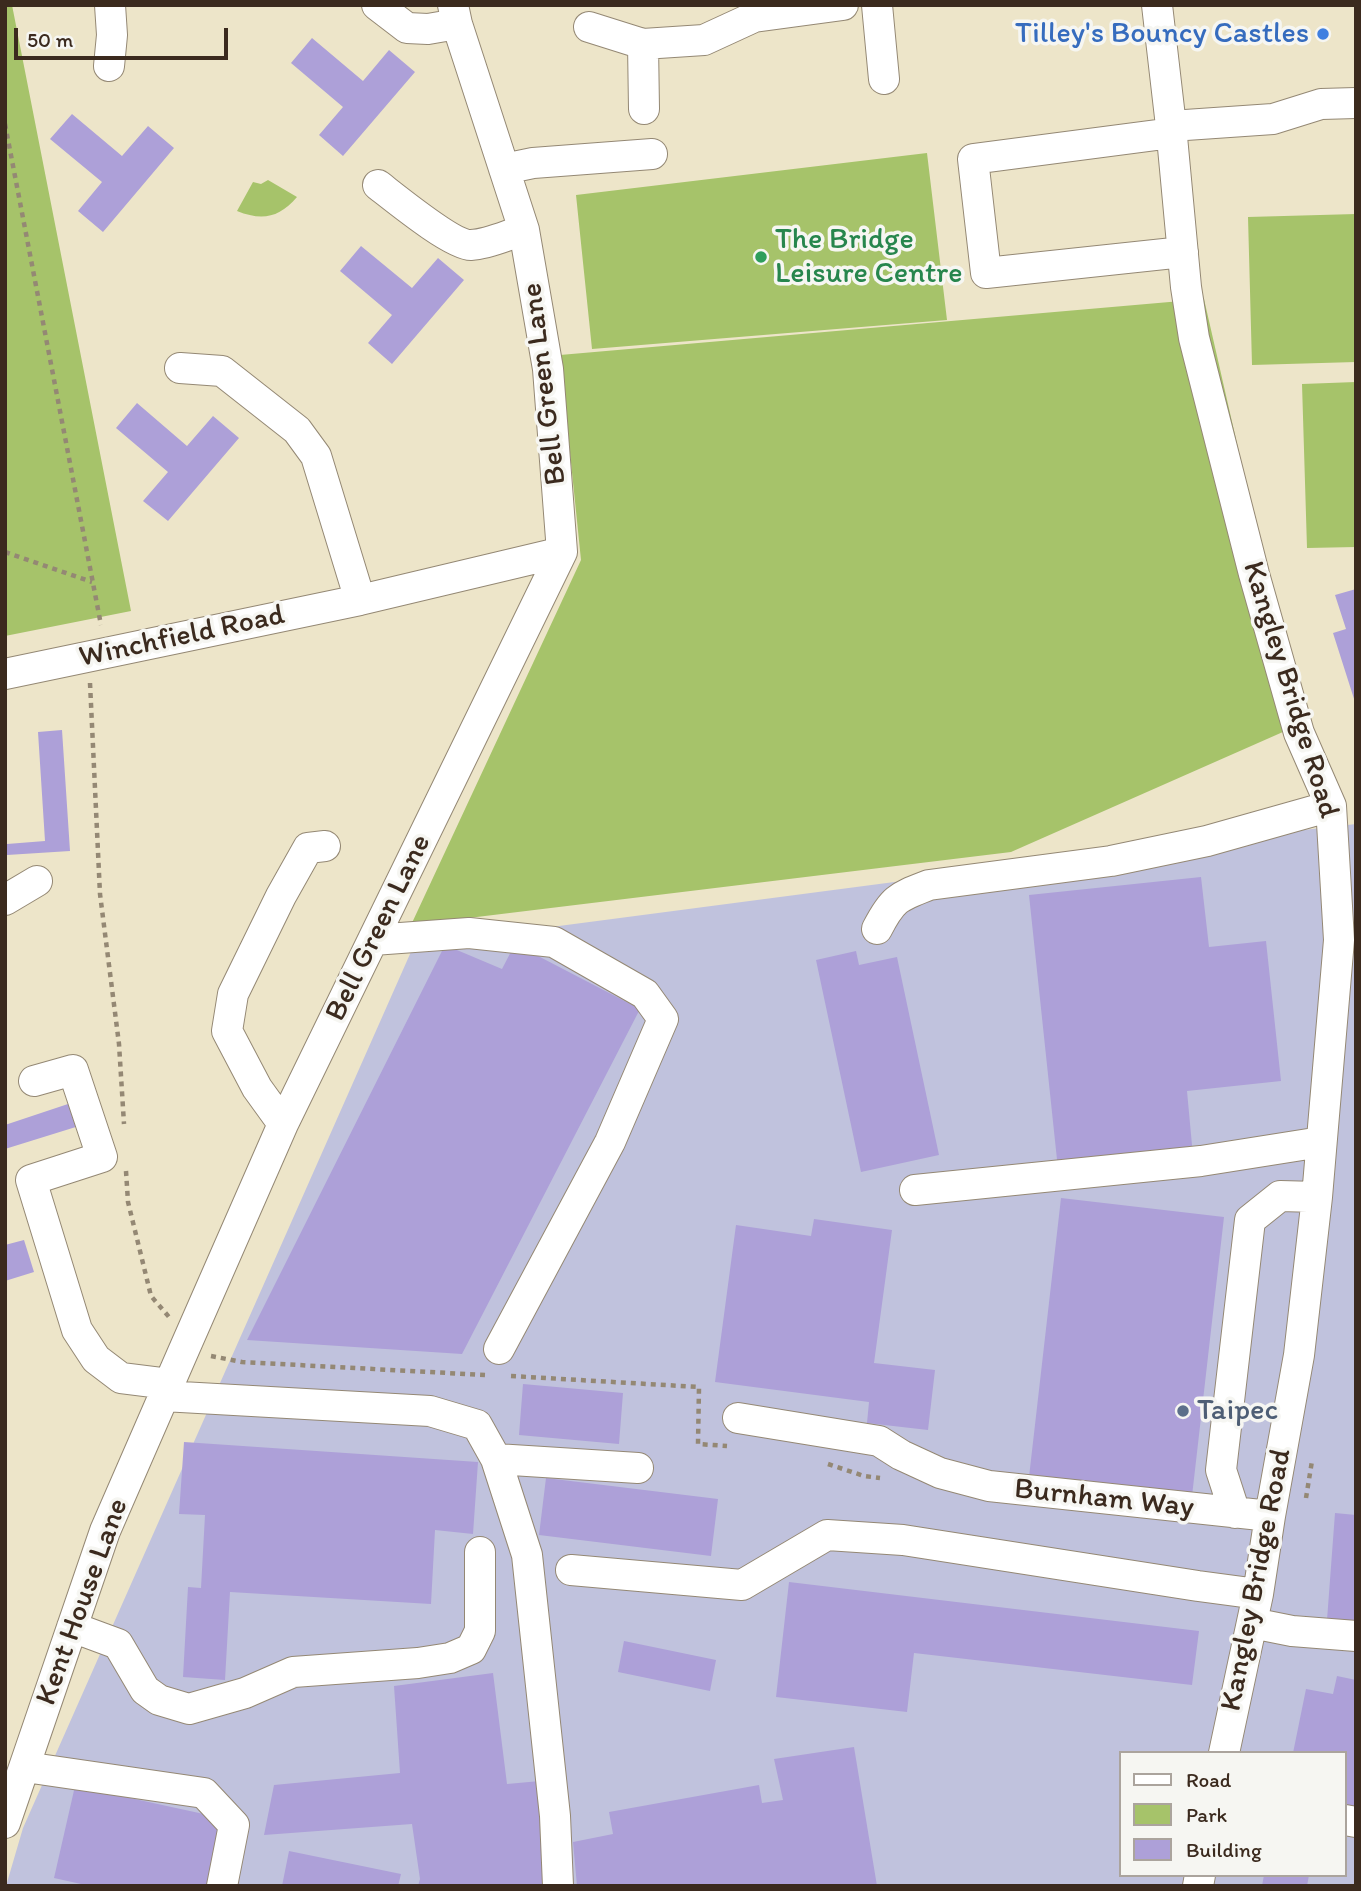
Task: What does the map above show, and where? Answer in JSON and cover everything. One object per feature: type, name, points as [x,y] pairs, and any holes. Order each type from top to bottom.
[{"type":"street","points":[[108,66],[112,34],[110,5]]},
{"type":"street","points":[[377,5],[407,28],[428,30],[455,14]]},
{"type":"street","points":[[589,27],[643,44],[704,40],[754,17],[843,5]]},
{"type":"street","points":[[877,5],[884,79]]},
{"type":"street","name":"Kangley Bridge Road","points":[[1157,5],[1194,338],[1254,574],[1299,733],[1331,806],[1347,940],[1321,1142],[1299,1354],[1258,1594],[1224,1751]]},
{"type":"street","name":"Bell Green Lane","points":[[166,1390],[284,1124],[562,552],[548,369],[524,230],[455,14]]},
{"type":"street","points":[[643,44],[644,109]]},
{"type":"street","points":[[1183,251],[986,273],[974,159],[1172,130],[1273,120],[1321,104],[1356,103]]},
{"type":"street","points":[[504,169],[533,163],[652,154]]},
{"type":"street","points":[[378,185],[453,240],[468,245],[524,230]]},
{"type":"street","points":[[180,368],[222,371],[297,430],[316,456],[360,600]]},
{"type":"street","name":"Winchfield Road","points":[[5,674],[360,600],[562,552]]},
{"type":"street","points":[[877,929],[887,909],[900,896],[929,884],[1111,861],[1207,841],[1331,806]]},
{"type":"street","points":[[284,1124],[257,1088],[227,1031],[233,994],[281,896],[308,848],[325,846]]},
{"type":"street","points":[[5,900],[37,881]]},
{"type":"street","points":[[373,940],[470,933],[554,943],[645,994],[663,1019],[610,1142],[499,1349]]},
{"type":"street","points":[[34,1081],[73,1070],[102,1157],[31,1180],[77,1330],[96,1359],[121,1378],[166,1390],[430,1411],[477,1425],[496,1459],[527,1555],[555,1816],[558,1886]]},
{"type":"street","points":[[915,1190],[1201,1161],[1321,1142]]},
{"type":"street","points":[[1235,1513],[1221,1470],[1250,1220],[1280,1196],[1317,1197]]},
{"type":"street","name":"Kent House Lane","points":[[5,1823],[105,1531],[166,1390]]},
{"type":"street","name":"Burnham Way","points":[[738,1418],[879,1441],[901,1455],[940,1473],[989,1486],[1270,1516]]},
{"type":"street","points":[[496,1459],[638,1468]]},
{"type":"street","points":[[571,1570],[742,1585],[827,1535],[903,1540],[1258,1594]]},
{"type":"street","points":[[72,1627],[118,1644],[145,1690],[159,1700],[189,1709],[245,1693],[293,1672],[418,1663],[450,1658],[471,1650],[480,1631],[480,1552]]},
{"type":"street","points":[[1252,1623],[1292,1631],[1356,1636]]},
{"type":"street","points":[[24,1767],[205,1793],[234,1825],[222,1886]]},
{"type":"path","points":[[5,124],[92,582],[97,654],[100,894],[119,1044],[124,1135]]},
{"type":"path","points":[[5,552],[92,582]]},
{"type":"path","points":[[126,1170],[128,1202],[151,1296],[172,1321]]},
{"type":"shaded area","points":[[1356,824],[1356,1886],[6,1886],[23,1828],[414,945],[1207,841]]},
{"type":"green space","points":[[5,5],[12,5],[131,611],[5,636]]},
{"type":"green space","name":"The Bridge Leisure Centre","points":[[927,153],[947,320],[592,349],[576,195]]},
{"type":"green space","points":[[268,180],[297,197],[284,209],[270,216],[254,216],[237,211],[253,182],[261,184]]},
{"type":"green space","points":[[1356,214],[1356,362],[1252,365],[1248,217]]},
{"type":"green space","points":[[1204,299],[1301,724],[1011,852],[411,925],[581,560],[560,355]]},
{"type":"green space","points":[[1356,382],[1356,547],[1307,548],[1302,384]]},
{"type":"building","points":[[312,38],[363,81],[389,50],[415,72],[343,156],[319,135],[343,107],[291,63]]},
{"type":"building","points":[[72,114],[122,156],[148,126],[174,148],[103,232],[78,211],[102,182],[50,139]]},
{"type":"building","points":[[361,246],[412,288],[438,258],[464,280],[392,364],[368,343],[392,315],[340,271]]},
{"type":"building","points":[[137,403],[187,446],[213,416],[239,438],[168,521],[143,501],[168,472],[116,428]]},
{"type":"building","points":[[1356,589],[1355,702],[1333,633],[1346,629],[1335,595]]},
{"type":"building","points":[[62,730],[70,851],[7,855],[7,844],[45,841],[38,732]]},
{"type":"building","points":[[1201,877],[1209,947],[1266,941],[1281,1081],[1187,1091],[1193,1156],[1058,1169],[1029,895]]},
{"type":"building","points":[[515,944],[640,1009],[462,1354],[247,1340],[445,945],[502,969]]},
{"type":"building","points":[[856,951],[859,965],[897,957],[939,1155],[861,1172],[816,960]]},
{"type":"building","points":[[71,1103],[79,1126],[5,1149],[5,1125]]},
{"type":"building","points":[[1061,1198],[1224,1217],[1192,1496],[1029,1477]]},
{"type":"building","points":[[814,1219],[892,1230],[874,1363],[935,1370],[928,1430],[867,1423],[869,1402],[715,1382],[736,1225],[811,1236]]},
{"type":"building","points":[[24,1240],[34,1272],[5,1281],[5,1245]]},
{"type":"building","points":[[523,1384],[623,1393],[619,1444],[519,1435]]},
{"type":"building","points":[[184,1442],[478,1462],[473,1534],[435,1530],[431,1604],[230,1592],[225,1680],[183,1677],[188,1587],[201,1588],[205,1515],[179,1514]]},
{"type":"building","points":[[546,1478],[718,1499],[711,1556],[539,1535]]},
{"type":"building","points":[[1335,1513],[1356,1515],[1356,1622],[1327,1620]]},
{"type":"building","points":[[789,1582],[1199,1631],[1192,1685],[914,1653],[907,1712],[776,1697]]},
{"type":"building","points":[[624,1641],[716,1660],[710,1691],[618,1672]]},
{"type":"building","points":[[493,1673],[507,1784],[540,1781],[550,1886],[418,1886],[420,1879],[412,1824],[264,1835],[274,1785],[400,1773],[394,1686]]},
{"type":"building","points":[[1337,1676],[1356,1680],[1356,1813],[1347,1811],[1347,1751],[1293,1751],[1306,1689],[1333,1694]]},
{"type":"building","points":[[854,1747],[877,1886],[577,1886],[573,1842],[613,1834],[609,1812],[759,1785],[762,1803],[783,1800],[774,1759]]},
{"type":"building","points":[[75,1786],[222,1818],[207,1886],[90,1886],[54,1878]]},
{"type":"building","points":[[289,1851],[401,1874],[398,1886],[282,1886]]},
{"type":"building","points":[[1264,1877],[1309,1877],[1307,1886],[1262,1886]]},
{"type":"place","name":"Tilley's Bouncy Castles","points":[[1323,34]]},
{"type":"place","name":"The Bridge Leisure Centre","points":[[761,257]]},
{"type":"place","name":"Taipec","points":[[1183,1411]]}]
